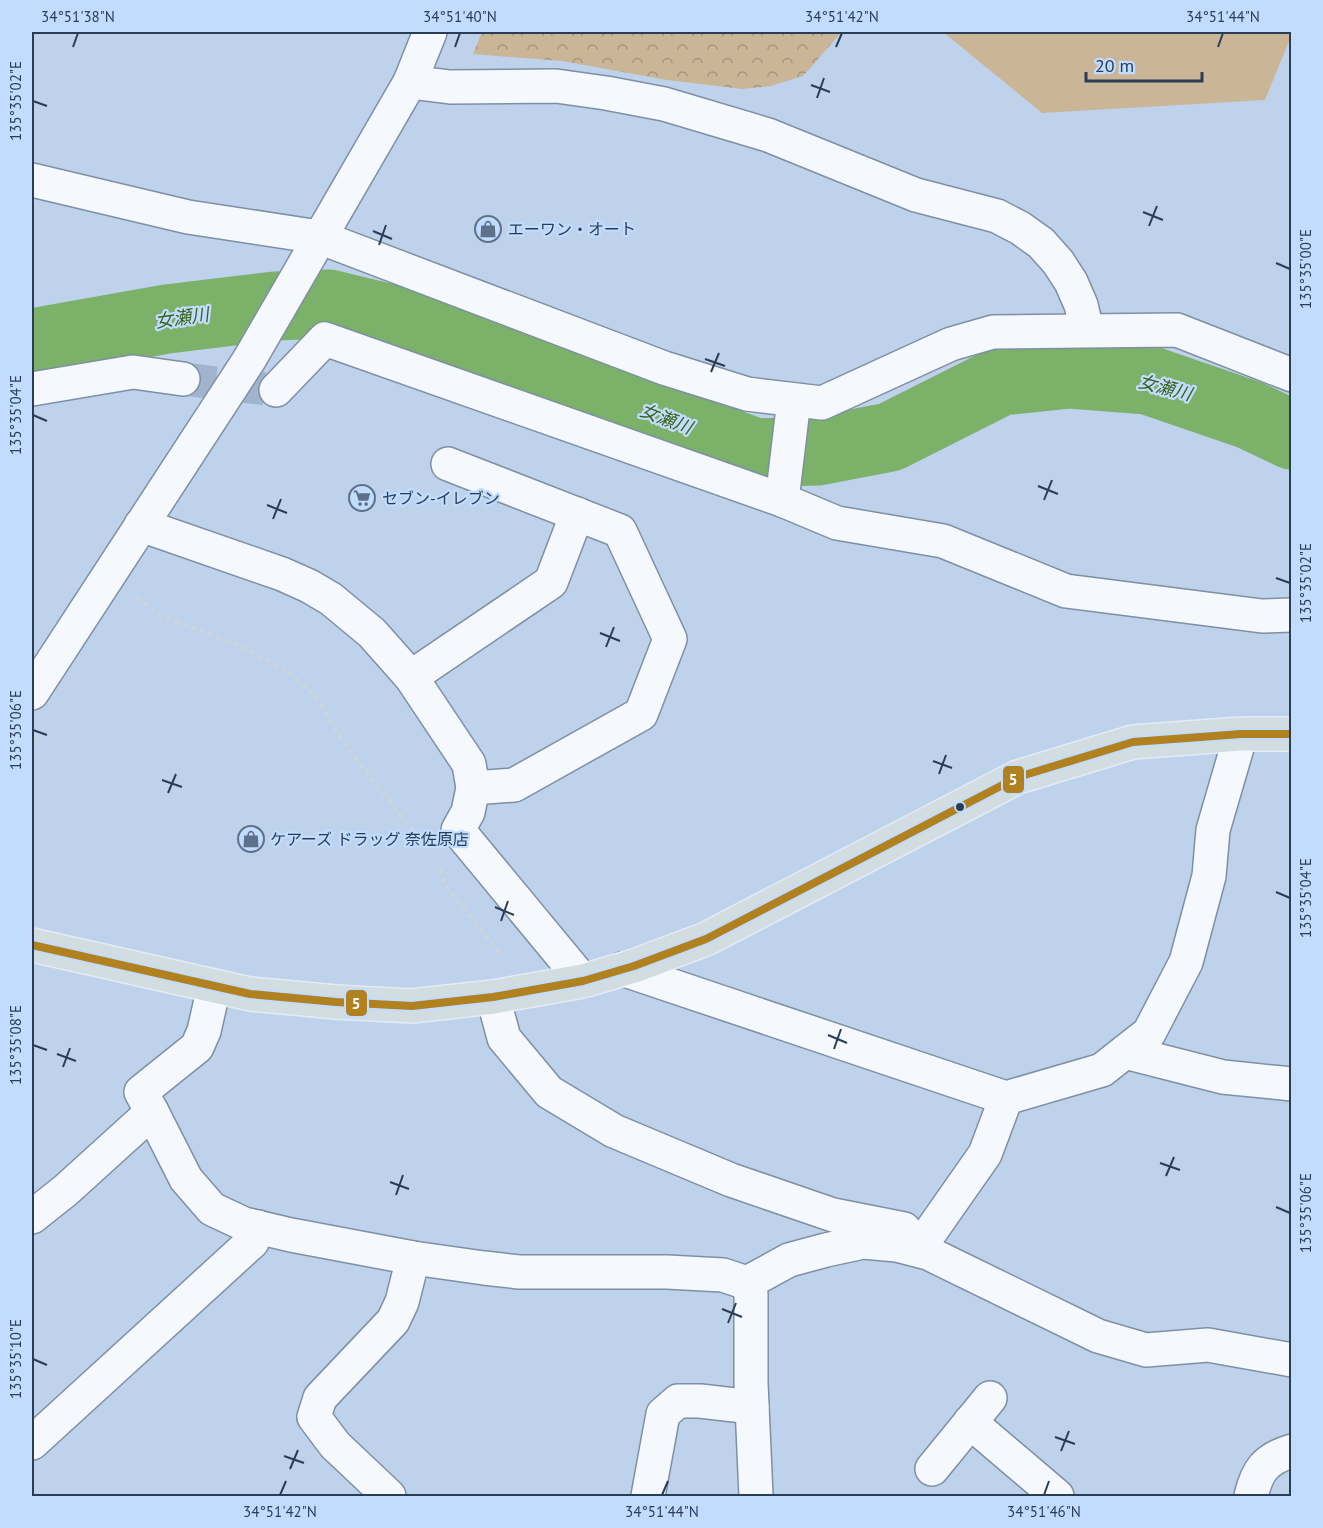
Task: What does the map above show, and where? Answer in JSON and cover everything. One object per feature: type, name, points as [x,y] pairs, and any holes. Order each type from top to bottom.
[{"type":"main road","points":[[32,945],[250,994],[412,1006],[493,997],[583,981],[706,939],[1018,777],[1132,742],[1241,734],[1292,734]]},
{"type":"street","points":[[32,693],[249,360],[410,82],[430,32]]},
{"type":"street","points":[[410,82],[450,87],[556,86],[664,105],[768,135],[916,195],[997,216],[1020,228],[1041,243],[1058,262],[1078,298],[1087,330]]},
{"type":"street","points":[[32,180],[188,217],[319,237],[664,368],[747,394],[822,403],[951,344],[993,332],[1177,330],[1292,375]]},
{"type":"street","points":[[276,390],[325,339],[782,500],[837,523],[943,541],[1066,591],[1262,616],[1292,615]]},
{"type":"street","points":[[32,389],[133,372],[183,379]]},
{"type":"street","points":[[782,500],[794,400]]},
{"type":"street","points":[[447,464],[620,531],[670,639],[641,714],[514,785],[473,788]]},
{"type":"street","points":[[411,677],[551,582],[577,514]]},
{"type":"street","points":[[141,525],[309,586],[331,599],[372,633],[411,677],[469,764],[473,788],[468,812],[458,830],[583,981]]},
{"type":"street","points":[[622,969],[1006,1098],[1102,1070],[1149,1033],[1186,962],[1209,876],[1213,830],[1241,734]]},
{"type":"street","points":[[214,987],[204,1031],[197,1047],[141,1092],[186,1179],[212,1209],[244,1224],[413,1258],[519,1272],[667,1272],[723,1275],[747,1283],[789,1260],[863,1242],[928,1253],[1098,1336],[1146,1350],[1208,1345],[1292,1360]]},
{"type":"street","points":[[493,997],[504,1038],[549,1092],[614,1131],[731,1180],[833,1215],[929,1234],[956,1266]]},
{"type":"street","points":[[1125,1052],[1223,1077],[1292,1084]]},
{"type":"street","points":[[929,1234],[985,1154],[1006,1098]]},
{"type":"street","points":[[32,1217],[66,1190],[152,1112]]},
{"type":"street","points":[[32,1443],[252,1242],[258,1227]]},
{"type":"street","points":[[389,1497],[335,1445],[314,1417],[320,1398],[393,1322],[402,1302],[413,1258]]},
{"type":"street","points":[[747,1283],[751,1294],[756,1497]]},
{"type":"street","points":[[648,1497],[663,1414],[678,1401],[752,1407]]},
{"type":"street","points":[[932,1469],[980,1410],[1057,1497]]},
{"type":"street","points":[[1251,1497],[1256,1477],[1275,1456],[1292,1451]]},
{"type":"path","points":[[131,593],[159,615],[238,645],[289,672],[316,697],[344,743],[425,847]]},
{"type":"path","points":[[439,865],[446,885],[530,990]]},
{"type":"green space","points":[[482,32],[842,32],[803,76],[771,86],[742,89],[667,80],[562,61],[473,54]]},
{"type":"green space","points":[[943,32],[1291,32],[1292,34],[1265,100],[1042,113]]},
{"type":"waterway","name":"女瀬川","points":[[32,343],[167,319],[275,306],[329,304],[387,318],[508,360],[756,453],[817,451],[890,437],[1001,381],[1070,374],[1148,380],[1250,415],[1292,435]]},
{"type":"tunnel","points":[[183,379],[276,390]]},
{"type":"transit line","name":"5","points":[[32,945],[250,994],[412,1006],[493,997],[583,981],[634,966],[706,939],[1018,777],[1133,742],[1241,734],[1292,734]]},
{"type":"place","name":"エーワン・オート","points":[[488,229]]},
{"type":"place","name":"セブン-イレブン","points":[[362,498]]},
{"type":"place","name":"ケアーズ ドラッグ 奈佐原店","points":[[251,839]]}]
